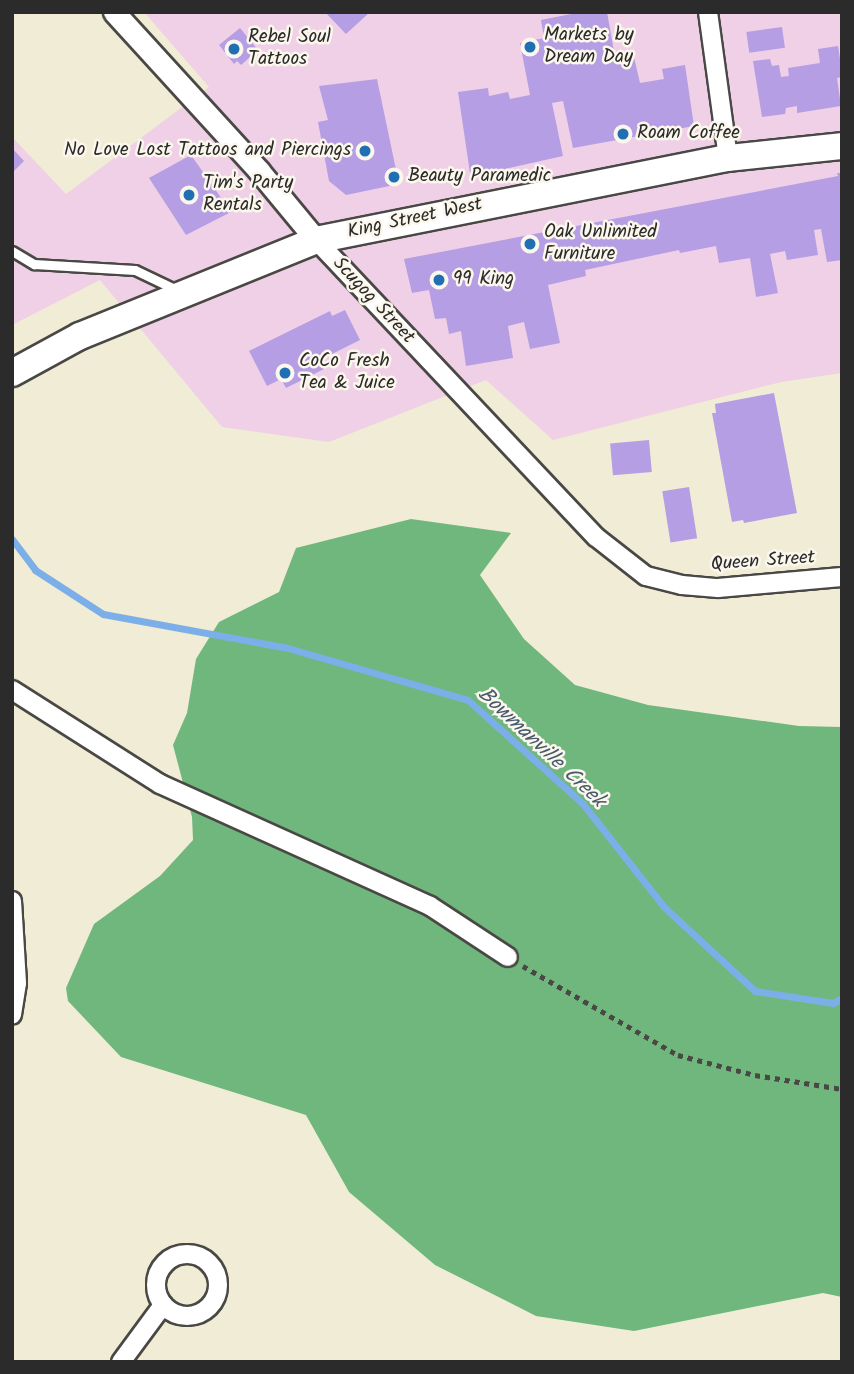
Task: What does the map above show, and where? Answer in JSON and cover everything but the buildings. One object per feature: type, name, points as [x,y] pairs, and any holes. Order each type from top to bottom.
[{"type":"main road","name":"King Street West","points":[[12,373],[80,336],[182,292],[316,240],[728,158],[842,146]]},
{"type":"street","name":"Scugog Street","points":[[114,12],[259,171],[316,240],[596,537],[646,576]]},
{"type":"street","points":[[708,12],[728,158]]},
{"type":"street","name":"Queen Street","points":[[646,576],[682,585],[718,588],[842,577]]},
{"type":"street","points":[[12,690],[160,784],[430,906],[508,957]]},
{"type":"street","points":[[12,901],[17,983],[12,1016]]},
{"type":"street","points":[[121,1362],[163,1305]]},
{"type":"lane","points":[[12,251],[34,264],[135,270],[182,292]]},
{"type":"path","points":[[508,957],[678,1055],[755,1075],[842,1089]]},
{"type":"shaded area","points":[[144,12],[842,12],[842,373],[781,382],[553,440],[486,380],[329,442],[222,427],[100,280],[12,325],[12,137],[66,194],[209,87]]},
{"type":"green space","points":[[411,519],[511,533],[480,575],[524,639],[575,685],[648,705],[799,726],[842,727],[842,1297],[823,1293],[634,1331],[536,1316],[435,1265],[349,1192],[306,1115],[121,1057],[68,1001],[66,988],[94,924],[160,876],[193,840],[192,817],[173,745],[187,713],[196,659],[219,622],[279,592],[296,548]]},
{"type":"waterway","name":"Bowmanville Creek","points":[[12,539],[35,570],[103,614],[288,648],[468,700],[583,804],[664,907],[755,991],[833,1003],[842,998]]},
{"type":"place","name":"Markets by Dream Day","points":[[530,47]]},
{"type":"place","name":"Rebel Soul Tattoos","points":[[234,49]]},
{"type":"place","name":"Roam Coffee","points":[[623,134]]},
{"type":"place","name":"No Love Lost Tattoos and Piercings","points":[[365,151]]},
{"type":"place","name":"Beauty Paramedic","points":[[394,177]]},
{"type":"place","name":"Tim's Party Rentals","points":[[189,195]]},
{"type":"place","name":"Oak Unlimited Furniture","points":[[530,244]]},
{"type":"place","name":"99 King","points":[[439,280]]},
{"type":"place","name":"CoCo Fresh Tea & Juice","points":[[285,373]]}]
